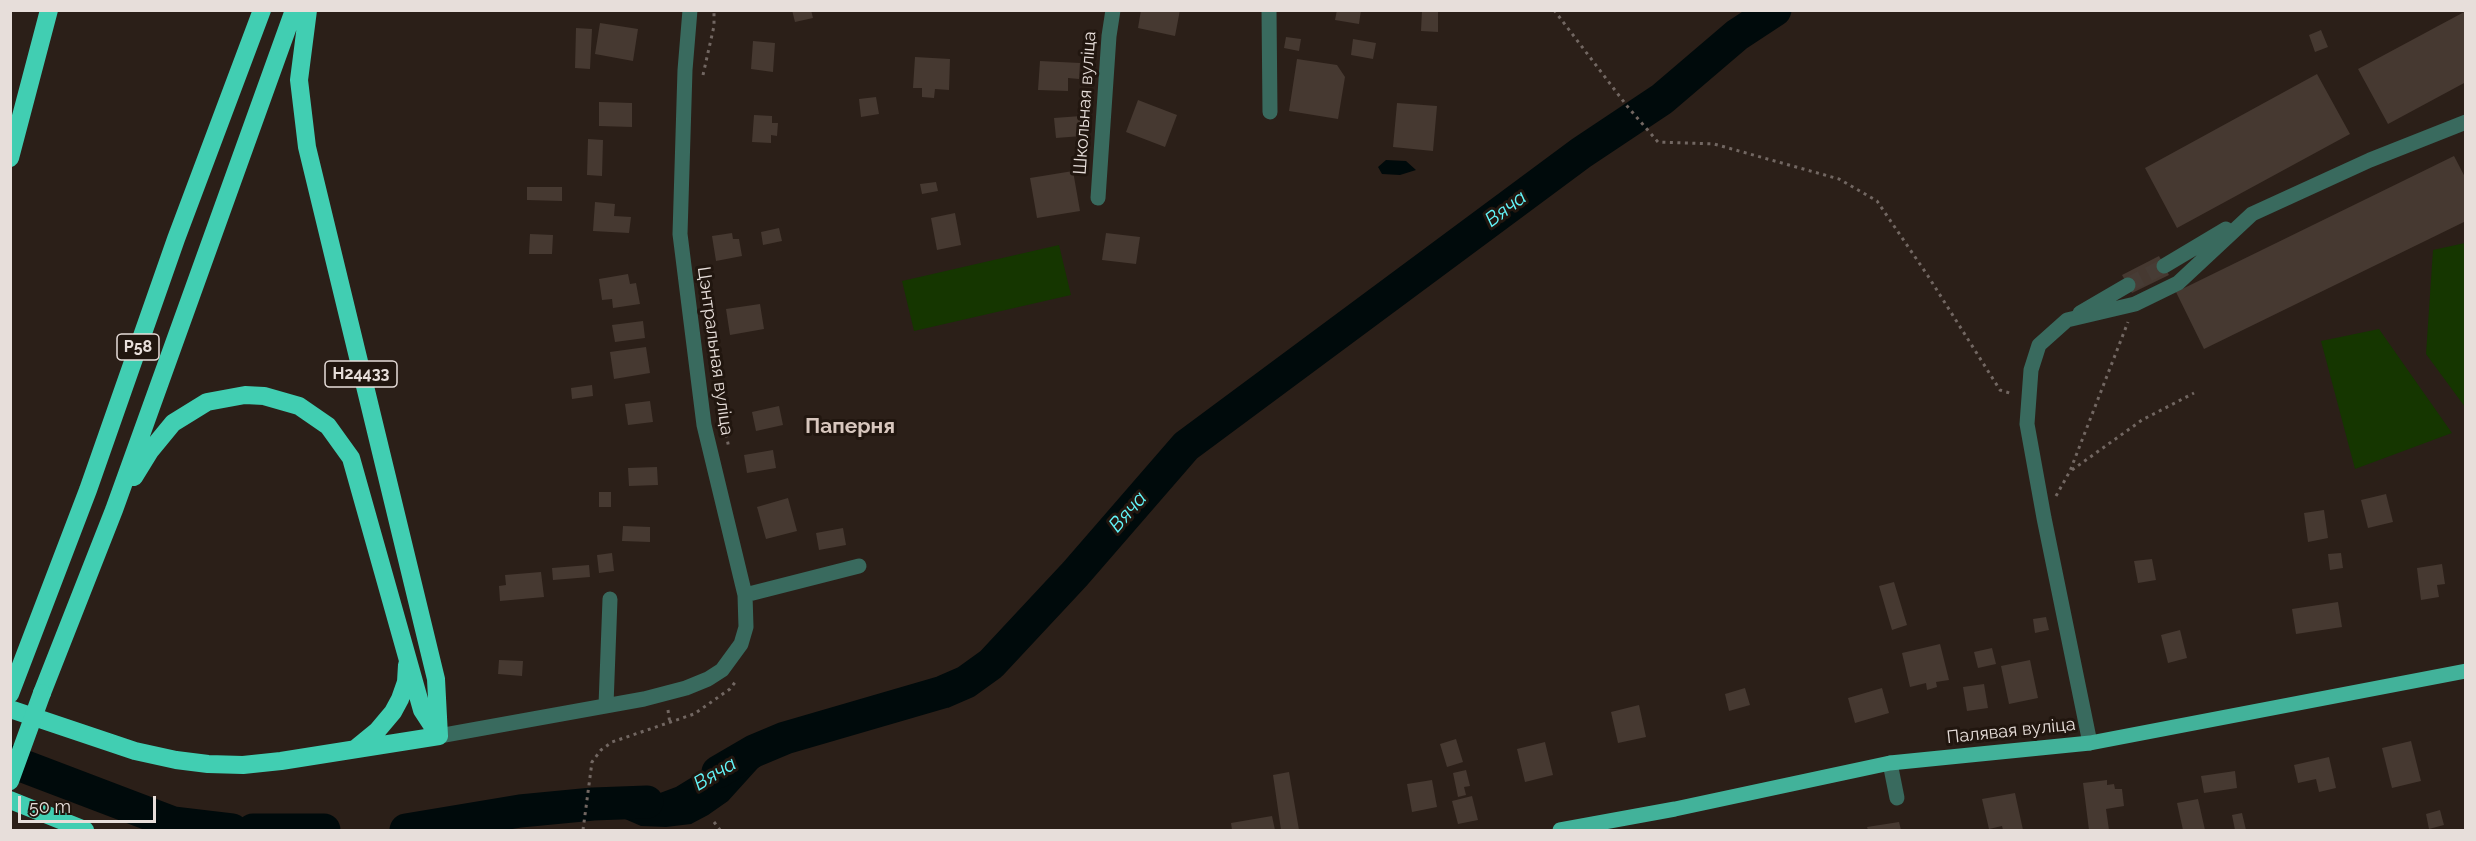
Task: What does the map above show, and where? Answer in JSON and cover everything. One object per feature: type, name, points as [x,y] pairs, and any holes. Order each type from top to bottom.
[{"type":"highway","points":[[10,158],[49,10]]},
{"type":"highway","name":"Р58","points":[[12,689],[88,490],[176,239],[262,10]]},
{"type":"highway","name":"Р58","points":[[10,782],[42,693],[114,510],[294,10]]},
{"type":"highway","name":"Н24433","points":[[309,10],[299,80],[307,147],[436,678],[439,736]]},
{"type":"highway","points":[[10,709],[135,751],[198,763],[243,765],[439,736],[422,710],[351,458],[328,426],[299,406],[264,396],[245,395],[207,402],[173,423],[150,451],[114,510]]},
{"type":"highway","points":[[355,749],[377,731],[400,699],[406,682],[408,658]]},
{"type":"highway","points":[[10,800],[85,831]]},
{"type":"main road","name":"Палявая вуліца","points":[[1560,831],[1890,763],[2091,743],[2466,671]]},
{"type":"street","name":"Цэнтральная вуліца","points":[[606,705],[666,694],[708,679],[722,670],[741,644],[746,627],[745,595],[704,424],[680,234],[681,167],[690,10]]},
{"type":"street","name":"Школьная вуліца","points":[[1098,198],[1109,36],[1113,10]]},
{"type":"street","points":[[1269,10],[1270,112]]},
{"type":"street","points":[[2164,266],[2252,214],[2370,160],[2466,122]]},
{"type":"street","points":[[2067,320],[2135,304],[2178,283],[2252,214]]},
{"type":"street","points":[[2091,743],[2044,518],[2027,424],[2031,370],[2039,345],[2067,320],[2128,285]]},
{"type":"street","points":[[745,595],[859,566]]},
{"type":"street","points":[[439,736],[606,705],[610,599]]},
{"type":"street","points":[[1890,763],[1897,798]]},
{"type":"path","points":[[701,84],[714,26],[714,10]]},
{"type":"path","points":[[1554,10],[1627,106],[1658,142],[1714,144],[1839,180],[1876,201],[1928,276],[2000,390],[2029,398]]},
{"type":"path","points":[[2044,518],[2070,471],[2135,304]]},
{"type":"path","points":[[717,385],[730,454]]},
{"type":"path","points":[[2070,471],[2142,420],[2194,393]]},
{"type":"path","points":[[584,831],[589,778]]},
{"type":"path","points":[[714,822],[720,831]]},
{"type":"green space","points":[[2466,243],[2465,407],[2426,354],[2433,250]]},
{"type":"green space","points":[[1059,245],[1071,295],[914,331],[902,281]]},
{"type":"green space","points":[[2379,329],[2452,433],[2355,469],[2321,341]]},
{"type":"water","points":[[1386,160],[1406,161],[1416,170],[1400,175],[1382,174],[1378,167]]},
{"type":"water","points":[[785,738],[728,801],[691,824],[666,827],[641,826],[618,816],[602,804],[660,793],[676,787],[725,757],[754,750]]},
{"type":"building","points":[[792,10],[811,10],[813,18],[795,22]]},
{"type":"building","points":[[1141,10],[1180,10],[1175,36],[1138,28]]},
{"type":"building","points":[[1337,10],[1361,10],[1359,24],[1335,20]]},
{"type":"building","points":[[1422,10],[1438,10],[1438,32],[1421,31]]},
{"type":"building","points":[[2466,11],[2466,82],[2388,124],[2358,69]]},
{"type":"building","points":[[600,23],[638,29],[633,61],[595,54]]},
{"type":"building","points":[[576,28],[592,29],[590,69],[575,68]]},
{"type":"building","points":[[2321,30],[2328,47],[2315,52],[2309,35]]},
{"type":"building","points":[[1286,37],[1301,39],[1299,51],[1284,48]]},
{"type":"building","points":[[1353,39],[1376,43],[1373,59],[1351,55]]},
{"type":"building","points":[[753,41],[775,43],[773,72],[751,69]]},
{"type":"building","points":[[915,57],[950,59],[949,90],[935,89],[934,98],[922,97],[922,88],[913,88]]},
{"type":"building","points":[[1297,59],[1337,65],[1345,77],[1338,119],[1289,111]]},
{"type":"building","points":[[1040,61],[1080,63],[1079,79],[1068,78],[1068,91],[1038,90]]},
{"type":"building","points":[[2317,74],[2350,134],[2177,228],[2145,168]]},
{"type":"building","points":[[876,97],[879,114],[861,117],[859,99]]},
{"type":"building","points":[[1138,100],[1177,115],[1165,147],[1126,132]]},
{"type":"building","points":[[599,102],[632,103],[632,127],[599,126]]},
{"type":"building","points":[[1397,103],[1437,106],[1433,151],[1393,147]]},
{"type":"building","points":[[754,115],[772,116],[772,123],[778,123],[777,136],[771,135],[771,143],[752,142]]},
{"type":"building","points":[[1081,116],[1082,136],[1056,138],[1054,118]]},
{"type":"building","points":[[588,139],[603,140],[602,176],[587,175]]},
{"type":"building","points":[[2454,156],[2466,179],[2466,221],[2204,349],[2176,292]]},
{"type":"building","points":[[1073,171],[1080,211],[1037,218],[1030,178]]},
{"type":"building","points":[[936,182],[938,191],[922,194],[920,184]]},
{"type":"building","points":[[527,187],[562,187],[562,201],[527,200]]},
{"type":"building","points":[[595,202],[615,204],[614,216],[631,217],[629,233],[593,231]]},
{"type":"building","points":[[955,213],[961,245],[937,250],[931,218]]},
{"type":"building","points":[[779,228],[782,241],[763,245],[761,232]]},
{"type":"building","points":[[732,233],[733,239],[739,239],[742,256],[716,261],[712,236]]},
{"type":"building","points":[[1106,233],[1140,237],[1136,264],[1102,260]]},
{"type":"building","points":[[530,234],[553,235],[552,254],[529,254]]},
{"type":"building","points":[[2159,256],[2169,275],[2132,293],[2122,275]]},
{"type":"building","points":[[628,274],[630,284],[636,283],[640,304],[613,308],[612,299],[602,300],[599,279]]},
{"type":"building","points":[[760,304],[764,329],[730,335],[726,309]]},
{"type":"building","points":[[643,321],[645,338],[615,342],[612,325]]},
{"type":"building","points":[[646,347],[650,373],[614,379],[610,352]]},
{"type":"building","points":[[592,385],[593,396],[572,399],[571,388]]},
{"type":"building","points":[[650,401],[653,422],[628,425],[625,404]]},
{"type":"building","points":[[779,406],[783,425],[756,431],[752,412]]},
{"type":"building","points":[[773,450],[776,468],[747,473],[744,455]]},
{"type":"building","points":[[657,467],[658,485],[629,486],[628,468]]},
{"type":"building","points":[[599,492],[611,492],[611,507],[599,507]]},
{"type":"building","points":[[2386,494],[2393,522],[2368,528],[2361,500]]},
{"type":"building","points":[[788,498],[797,531],[766,539],[757,507]]},
{"type":"building","points":[[2324,510],[2328,538],[2308,542],[2304,513]]},
{"type":"building","points":[[623,526],[650,527],[650,542],[622,541]]},
{"type":"building","points":[[843,528],[846,545],[819,550],[816,533]]},
{"type":"building","points":[[612,553],[614,571],[599,573],[597,555]]},
{"type":"building","points":[[2341,553],[2343,568],[2330,570],[2328,554]]},
{"type":"building","points":[[2152,559],[2156,580],[2138,583],[2134,561]]},
{"type":"building","points":[[2442,564],[2445,584],[2437,585],[2439,597],[2421,600],[2417,568]]},
{"type":"building","points":[[589,565],[590,577],[553,580],[552,568]]},
{"type":"building","points":[[541,572],[544,597],[500,601],[499,586],[506,585],[505,575]]},
{"type":"building","points":[[1894,582],[1907,625],[1892,630],[1879,586]]},
{"type":"building","points":[[2338,602],[2342,627],[2296,634],[2292,609]]},
{"type":"building","points":[[2046,617],[2049,630],[2035,633],[2033,619]]},
{"type":"building","points":[[2180,630],[2187,658],[2168,663],[2161,635]]},
{"type":"building","points":[[1940,644],[1949,680],[1936,682],[1937,687],[1927,690],[1926,683],[1910,687],[1902,653]]},
{"type":"building","points":[[1992,648],[1996,664],[1978,668],[1974,652]]},
{"type":"building","points":[[499,660],[523,661],[522,676],[498,674]]},
{"type":"building","points":[[2030,660],[2038,698],[2009,704],[2001,666]]},
{"type":"building","points":[[1984,684],[1988,708],[1967,711],[1963,687]]},
{"type":"building","points":[[1745,688],[1750,705],[1729,711],[1725,694]]},
{"type":"building","points":[[1882,688],[1889,713],[1855,723],[1848,698]]},
{"type":"building","points":[[1639,705],[1646,737],[1618,743],[1611,712]]},
{"type":"building","points":[[1456,739],[1463,762],[1447,767],[1440,744]]},
{"type":"building","points":[[2411,741],[2421,781],[2392,788],[2382,748]]},
{"type":"building","points":[[1545,742],[1553,775],[1525,782],[1517,749]]},
{"type":"building","points":[[2329,757],[2336,788],[2319,792],[2316,779],[2298,783],[2294,765]]},
{"type":"building","points":[[1466,770],[1470,786],[1464,787],[1466,795],[1458,797],[1453,773]]},
{"type":"building","points":[[2235,771],[2237,788],[2204,793],[2201,776]]},
{"type":"building","points":[[1289,772],[1299,830],[1281,830],[1273,775]]},
{"type":"building","points":[[1432,780],[1437,807],[1412,812],[1407,784]]},
{"type":"building","points":[[2107,780],[2107,785],[2114,784],[2115,789],[2122,789],[2124,806],[2106,809],[2109,830],[2089,830],[2083,783]]},
{"type":"building","points":[[2015,793],[2023,830],[2003,830],[2002,826],[1989,829],[1982,799]]},
{"type":"building","points":[[1472,796],[1478,820],[1458,824],[1452,801]]},
{"type":"building","points":[[2198,799],[2205,830],[2183,830],[2177,803]]},
{"type":"building","points":[[2440,810],[2444,825],[2429,829],[2426,814]]},
{"type":"building","points":[[2242,813],[2246,830],[2235,830],[2232,815]]},
{"type":"building","points":[[1272,816],[1275,830],[1232,830],[1231,823]]},
{"type":"building","points":[[1899,822],[1901,830],[1868,830],[1867,827]]},
{"type":"waterway","name":"Вяча","points":[[718,772],[754,751],[785,738],[943,692],[966,682],[991,664],[1075,574],[1186,446],[1581,153],[1662,99],[1737,35],[1775,10]]},
{"type":"waterway","name":"Вяча","points":[[10,761],[173,823],[232,830]]},
{"type":"waterway","name":"Вяча","points":[[406,830],[520,811],[593,804],[647,802]]},
{"type":"waterway","points":[[454,823],[454,830]]},
{"type":"waterway","name":"Вяча","points":[[253,830],[324,830]]},
{"type":"tunnel","points":[[2128,285],[2164,266]]},
{"type":"district","name":"Паперня","points":[[850,427]]}]
